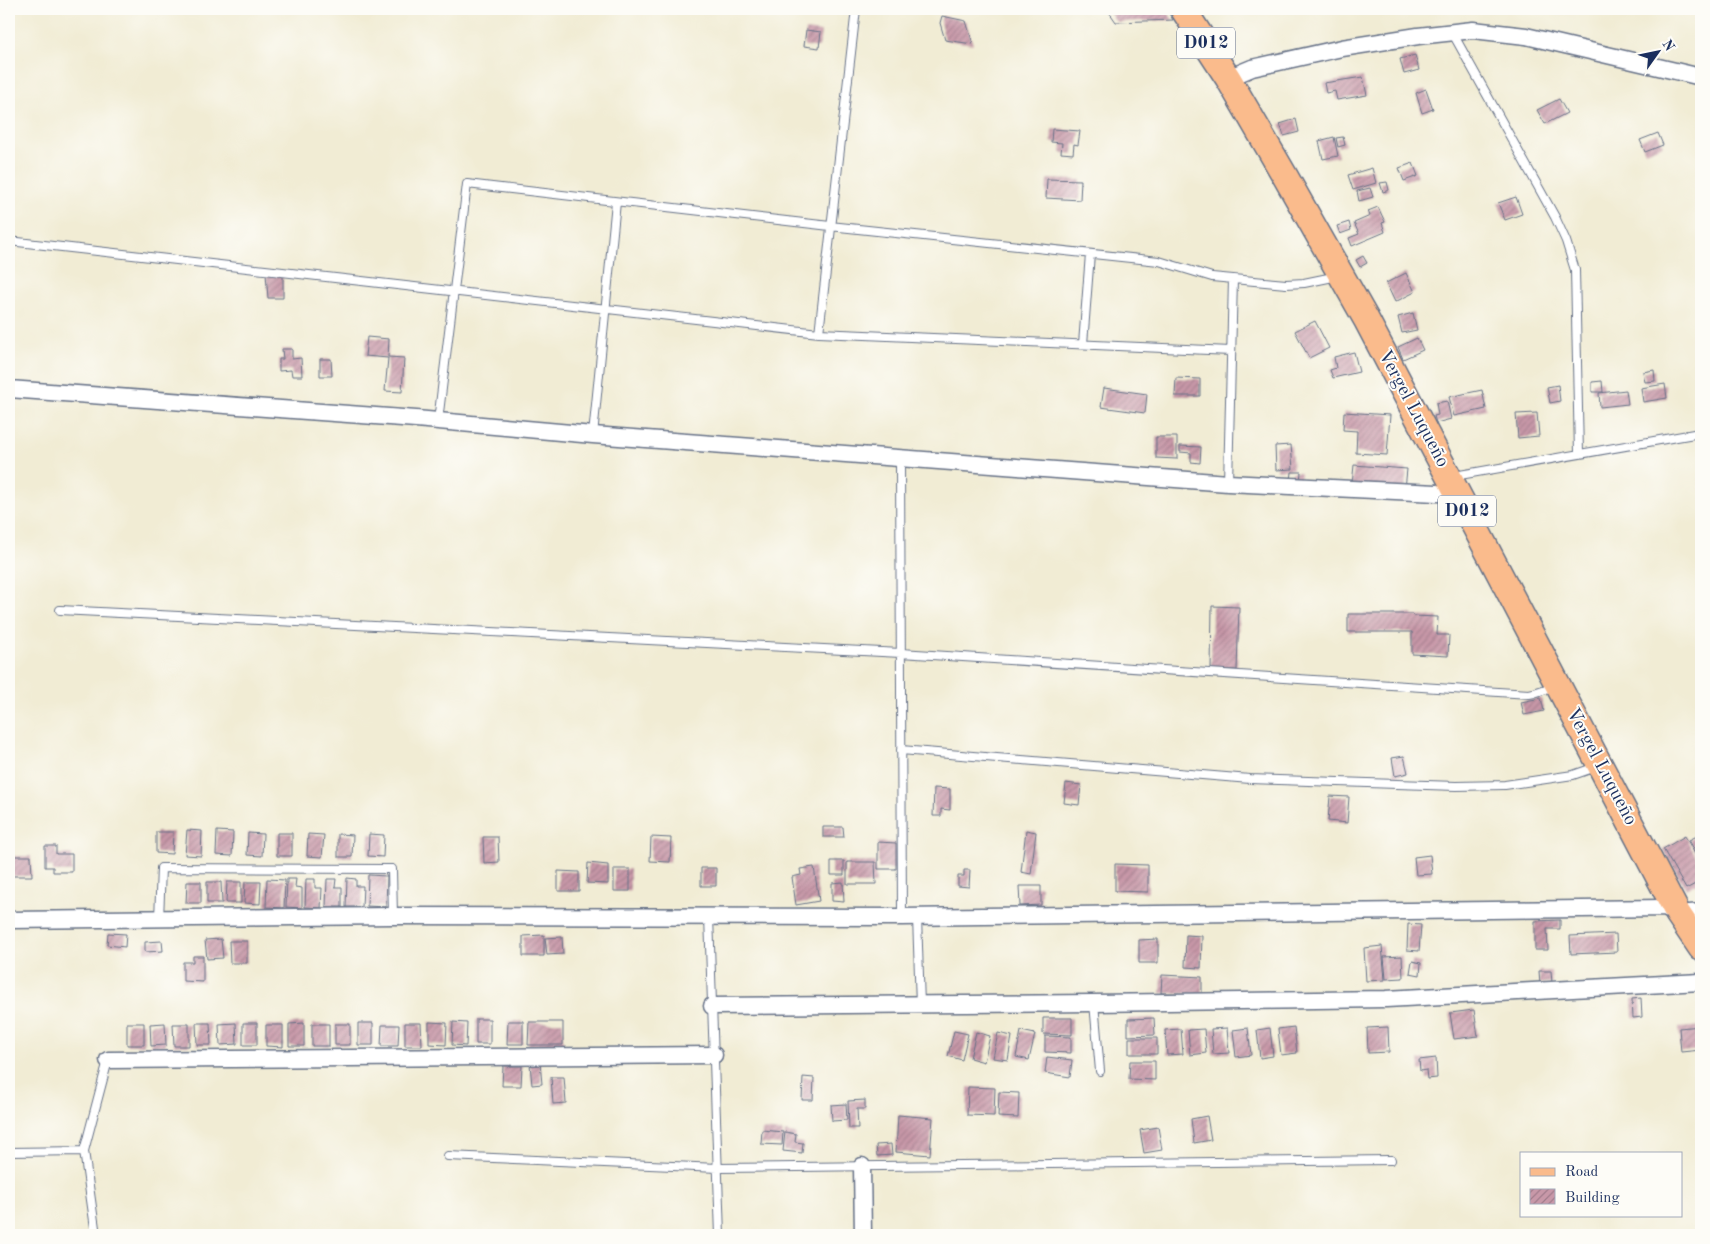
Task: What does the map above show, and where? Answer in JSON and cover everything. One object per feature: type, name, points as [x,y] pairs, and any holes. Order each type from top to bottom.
[{"type":"main road","name":"Vergel Luqueño","points":[[1183,9],[1228,78],[1366,319],[1600,766],[1690,913],[1701,948]]},
{"type":"street","points":[[1228,78],[1252,68],[1342,48],[1418,36],[1473,30],[1526,36],[1701,77]]},
{"type":"street","points":[[9,389],[1228,483],[1454,485]]},
{"type":"street","points":[[9,920],[393,916],[909,916],[1664,908],[1690,913]]},
{"type":"street","points":[[712,1006],[1386,999],[1701,982]]},
{"type":"street","points":[[108,1060],[714,1055]]},
{"type":"street","points":[[862,1166],[863,1235]]},
{"type":"lane","points":[[819,333],[856,9]]},
{"type":"lane","points":[[1452,32],[1551,209],[1566,241],[1575,270],[1579,454]]},
{"type":"lane","points":[[438,421],[466,184],[1159,262],[1212,277],[1286,284],[1304,283],[1340,275]]},
{"type":"lane","points":[[593,435],[616,202]]},
{"type":"lane","points":[[9,241],[819,333],[1231,350]]},
{"type":"lane","points":[[1083,344],[1090,254]]},
{"type":"lane","points":[[1228,483],[1233,279]]},
{"type":"lane","points":[[1454,485],[1579,454],[1694,434],[1701,431]]},
{"type":"lane","points":[[900,459],[901,750],[909,916],[920,1005]]},
{"type":"lane","points":[[60,610],[901,653],[1529,694],[1558,685]]},
{"type":"lane","points":[[901,750],[1250,779],[1456,786],[1505,785],[1573,775],[1600,766]]},
{"type":"lane","points":[[159,919],[161,868],[392,869],[393,916]]},
{"type":"lane","points":[[709,916],[720,1235]]},
{"type":"lane","points":[[1094,1003],[1100,1071]]},
{"type":"lane","points":[[96,1235],[84,1151],[108,1060]]},
{"type":"lane","points":[[9,1152],[84,1151]]},
{"type":"lane","points":[[448,1156],[718,1168],[1391,1160]]},
{"type":"building","points":[[1107,9],[1166,9],[1173,20],[1116,22]]},
{"type":"building","points":[[942,16],[966,21],[973,44],[945,40],[940,23]]},
{"type":"building","points":[[806,30],[821,32],[819,48],[804,46]]},
{"type":"building","points":[[1415,55],[1419,70],[1404,74],[1400,59]]},
{"type":"building","points":[[1363,77],[1367,95],[1337,100],[1335,91],[1326,93],[1324,83]]},
{"type":"building","points":[[1426,89],[1433,109],[1422,113],[1416,93]]},
{"type":"building","points":[[1559,99],[1567,113],[1545,124],[1537,110]]},
{"type":"building","points":[[1296,119],[1299,132],[1284,136],[1280,124]]},
{"type":"building","points":[[1052,129],[1080,131],[1078,145],[1074,144],[1073,154],[1061,153],[1062,143],[1051,142]]},
{"type":"building","points":[[1658,133],[1663,145],[1645,152],[1640,140]]},
{"type":"building","points":[[1334,137],[1338,156],[1323,159],[1319,141]]},
{"type":"building","points":[[1343,137],[1345,145],[1338,147],[1336,138]]},
{"type":"building","points":[[1413,163],[1418,176],[1404,181],[1399,168]]},
{"type":"building","points":[[1372,168],[1376,183],[1353,190],[1348,175]]},
{"type":"building","points":[[1047,179],[1081,180],[1080,200],[1046,198]]},
{"type":"building","points":[[1387,182],[1389,190],[1383,192],[1380,183]]},
{"type":"building","points":[[1370,188],[1373,197],[1359,201],[1357,191]]},
{"type":"building","points":[[1516,197],[1522,214],[1505,220],[1498,203]]},
{"type":"building","points":[[1378,207],[1385,222],[1382,223],[1385,232],[1352,246],[1349,238],[1359,234],[1354,223],[1370,216],[1368,211]]},
{"type":"building","points":[[1349,222],[1351,230],[1340,234],[1337,226]]},
{"type":"building","points":[[1363,256],[1367,263],[1360,267],[1356,260]]},
{"type":"building","points":[[283,273],[283,298],[268,298],[266,274]]},
{"type":"building","points":[[1406,273],[1415,292],[1395,302],[1386,283]]},
{"type":"building","points":[[1413,313],[1417,330],[1402,333],[1398,317]]},
{"type":"building","points":[[1315,321],[1329,348],[1309,358],[1295,331]]},
{"type":"building","points":[[367,337],[389,339],[388,357],[404,358],[402,392],[385,391],[388,358],[365,356]]},
{"type":"building","points":[[1417,338],[1423,350],[1403,359],[1398,347]]},
{"type":"building","points":[[282,349],[292,349],[292,359],[301,358],[302,376],[292,376],[291,370],[279,371],[279,359],[283,359]]},
{"type":"building","points":[[1354,352],[1359,372],[1333,378],[1330,370],[1336,368],[1334,357]]},
{"type":"building","points":[[320,359],[331,359],[332,376],[320,376]]},
{"type":"building","points":[[1654,370],[1655,381],[1645,382],[1643,372]]},
{"type":"building","points":[[1176,378],[1200,379],[1200,396],[1175,396]]},
{"type":"building","points":[[1602,381],[1603,392],[1592,392],[1592,382]]},
{"type":"building","points":[[1665,384],[1667,398],[1643,402],[1641,388]]},
{"type":"building","points":[[1558,385],[1560,401],[1550,403],[1547,387]]},
{"type":"building","points":[[1104,388],[1147,394],[1145,413],[1101,407]]},
{"type":"building","points":[[1482,390],[1486,409],[1454,416],[1449,397]]},
{"type":"building","points":[[1626,390],[1628,404],[1600,407],[1599,393]]},
{"type":"building","points":[[1447,401],[1451,419],[1436,423],[1434,416],[1438,415],[1436,403]]},
{"type":"building","points":[[1344,412],[1390,415],[1387,455],[1356,453],[1357,431],[1343,430]]},
{"type":"building","points":[[1537,413],[1539,436],[1518,438],[1516,414]]},
{"type":"building","points":[[1156,437],[1177,437],[1177,459],[1156,458]]},
{"type":"building","points":[[1291,445],[1293,469],[1276,470],[1275,446]]},
{"type":"building","points":[[1180,446],[1201,447],[1200,463],[1191,462],[1191,453],[1180,452]]},
{"type":"building","points":[[1354,465],[1407,469],[1405,489],[1352,485]]},
{"type":"building","points":[[1292,472],[1301,472],[1300,482],[1291,482]]},
{"type":"building","points":[[1212,606],[1239,607],[1237,670],[1211,669]]},
{"type":"building","points":[[1348,614],[1412,614],[1413,616],[1438,617],[1437,635],[1449,635],[1448,656],[1412,654],[1412,632],[1348,632]]},
{"type":"building","points":[[1541,698],[1544,711],[1524,715],[1521,702]]},
{"type":"building","points":[[1404,756],[1408,773],[1395,776],[1392,758]]},
{"type":"building","points":[[1066,783],[1081,785],[1079,805],[1064,803]]},
{"type":"building","points":[[934,788],[950,789],[950,810],[941,809],[941,816],[933,816]]},
{"type":"building","points":[[1330,796],[1349,797],[1347,823],[1328,821]]},
{"type":"building","points":[[823,827],[843,827],[844,837],[823,837]]},
{"type":"building","points":[[187,830],[202,831],[201,856],[185,855]]},
{"type":"building","points":[[1026,830],[1036,832],[1031,874],[1021,872]]},
{"type":"building","points":[[217,831],[233,832],[232,856],[216,855]]},
{"type":"building","points":[[156,832],[173,832],[172,854],[156,853]]},
{"type":"building","points":[[248,833],[263,834],[262,856],[247,855]]},
{"type":"building","points":[[277,833],[292,833],[292,856],[277,856]]},
{"type":"building","points":[[308,834],[324,835],[322,857],[307,856]]},
{"type":"building","points":[[338,834],[353,835],[352,857],[338,857]]},
{"type":"building","points":[[369,834],[384,835],[383,857],[368,856]]},
{"type":"building","points":[[1701,834],[1701,862],[1689,840]]},
{"type":"building","points":[[1685,836],[1701,865],[1701,881],[1686,889],[1663,849]]},
{"type":"building","points":[[483,837],[498,837],[499,862],[484,863]]},
{"type":"building","points":[[651,837],[671,838],[670,862],[650,861]]},
{"type":"building","points":[[878,842],[896,843],[896,869],[878,869]]},
{"type":"building","points":[[45,846],[56,846],[56,854],[72,854],[72,872],[53,872],[53,867],[45,867]]},
{"type":"building","points":[[1430,855],[1432,874],[1416,875],[1414,857]]},
{"type":"building","points":[[10,856],[31,856],[32,876],[10,876]]},
{"type":"building","points":[[831,861],[844,861],[844,875],[831,875]]},
{"type":"building","points":[[847,862],[875,862],[876,884],[847,884]]},
{"type":"building","points":[[588,863],[608,865],[608,884],[587,883]]},
{"type":"building","points":[[1115,864],[1148,865],[1148,892],[1115,891]]},
{"type":"building","points":[[814,867],[819,901],[796,905],[792,877],[801,875],[800,869]]},
{"type":"building","points":[[701,868],[716,868],[716,886],[701,886]]},
{"type":"building","points":[[614,869],[630,869],[630,891],[614,891]]},
{"type":"building","points":[[964,870],[970,870],[969,887],[958,886],[958,876],[964,876]]},
{"type":"building","points":[[558,871],[579,872],[579,891],[558,891]]},
{"type":"building","points":[[368,875],[387,876],[386,907],[367,906]]},
{"type":"building","points":[[347,878],[356,879],[356,886],[363,886],[362,907],[346,907]]},
{"type":"building","points":[[267,879],[285,880],[284,908],[266,907]]},
{"type":"building","points":[[287,879],[296,879],[295,887],[302,888],[302,908],[286,907]]},
{"type":"building","points":[[306,879],[315,879],[315,888],[322,888],[321,908],[305,907]]},
{"type":"building","points":[[327,879],[336,879],[335,887],[342,887],[342,907],[326,907]]},
{"type":"building","points":[[187,882],[201,882],[201,903],[186,903]]},
{"type":"building","points":[[207,882],[221,882],[222,903],[207,903]]},
{"type":"building","points":[[227,882],[241,882],[241,903],[226,903]]},
{"type":"building","points":[[245,882],[261,882],[260,904],[244,903]]},
{"type":"building","points":[[843,882],[844,902],[832,901],[832,883]]},
{"type":"building","points":[[1019,886],[1041,886],[1041,905],[1020,906]]},
{"type":"building","points":[[1560,920],[1560,929],[1547,929],[1548,950],[1535,950],[1535,921]]},
{"type":"building","points":[[1408,924],[1421,925],[1419,951],[1407,950]]},
{"type":"building","points":[[108,933],[126,934],[125,947],[107,945]]},
{"type":"building","points":[[1616,934],[1617,952],[1571,954],[1570,936]]},
{"type":"building","points":[[544,935],[544,956],[523,956],[523,936]]},
{"type":"building","points":[[1186,935],[1202,936],[1201,968],[1185,967]]},
{"type":"building","points":[[562,937],[563,954],[547,955],[545,938]]},
{"type":"building","points":[[221,939],[223,958],[207,959],[205,940]]},
{"type":"building","points":[[1158,939],[1158,963],[1139,963],[1139,940]]},
{"type":"building","points":[[162,941],[163,951],[145,952],[145,942]]},
{"type":"building","points":[[229,941],[247,941],[247,963],[230,963]]},
{"type":"building","points":[[1382,946],[1385,980],[1366,981],[1364,948]]},
{"type":"building","points":[[193,956],[203,956],[203,982],[183,981],[183,962],[193,962]]},
{"type":"building","points":[[1402,956],[1403,978],[1386,979],[1384,957]]},
{"type":"building","points":[[1412,961],[1421,963],[1420,975],[1410,973]]},
{"type":"building","points":[[1539,971],[1551,971],[1552,983],[1540,984]]},
{"type":"building","points":[[1162,975],[1202,977],[1202,994],[1161,993]]},
{"type":"building","points":[[1641,998],[1642,1017],[1633,1018],[1632,999]]},
{"type":"building","points":[[1474,1010],[1478,1036],[1454,1039],[1450,1013]]},
{"type":"building","points":[[1043,1018],[1072,1018],[1072,1035],[1043,1034]]},
{"type":"building","points":[[1154,1018],[1155,1035],[1128,1036],[1128,1019]]},
{"type":"building","points":[[476,1019],[490,1019],[490,1044],[476,1044]]},
{"type":"building","points":[[508,1021],[523,1021],[523,1044],[507,1044]]},
{"type":"building","points":[[429,1022],[447,1023],[446,1045],[429,1044]]},
{"type":"building","points":[[453,1022],[467,1023],[466,1046],[452,1045]]},
{"type":"building","points":[[529,1022],[563,1022],[563,1045],[528,1045]]},
{"type":"building","points":[[127,1023],[144,1023],[144,1045],[127,1045]]},
{"type":"building","points":[[165,1023],[166,1045],[151,1046],[150,1024]]},
{"type":"building","points":[[196,1023],[210,1023],[211,1045],[197,1045]]},
{"type":"building","points":[[236,1023],[237,1044],[220,1045],[219,1024]]},
{"type":"building","points":[[243,1023],[257,1023],[257,1045],[243,1045]]},
{"type":"building","points":[[304,1023],[304,1046],[289,1046],[289,1024]]},
{"type":"building","points":[[358,1023],[373,1023],[373,1045],[358,1045]]},
{"type":"building","points":[[405,1023],[421,1023],[422,1046],[405,1046]]},
{"type":"building","points":[[173,1024],[189,1024],[189,1046],[174,1046]]},
{"type":"building","points":[[312,1024],[329,1024],[329,1046],[312,1046]]},
{"type":"building","points":[[335,1024],[350,1024],[350,1045],[335,1045]]},
{"type":"building","points":[[266,1025],[283,1025],[283,1047],[266,1046]]},
{"type":"building","points":[[382,1025],[399,1025],[398,1046],[381,1046]]},
{"type":"building","points":[[1701,1026],[1701,1050],[1681,1052],[1679,1028]]},
{"type":"building","points":[[1294,1027],[1297,1053],[1281,1055],[1278,1029]]},
{"type":"building","points":[[1388,1027],[1389,1052],[1368,1053],[1367,1028]]},
{"type":"building","points":[[1227,1028],[1229,1053],[1213,1054],[1211,1029]]},
{"type":"building","points":[[1248,1028],[1251,1055],[1236,1057],[1233,1030]]},
{"type":"building","points":[[1270,1028],[1273,1056],[1260,1058],[1257,1030]]},
{"type":"building","points":[[1181,1029],[1183,1054],[1167,1055],[1165,1030]]},
{"type":"building","points":[[1204,1029],[1206,1053],[1190,1055],[1188,1030]]},
{"type":"building","points":[[954,1031],[968,1034],[962,1060],[948,1056]]},
{"type":"building","points":[[1021,1031],[1035,1034],[1029,1060],[1016,1057]]},
{"type":"building","points":[[976,1032],[990,1036],[984,1062],[970,1058]]},
{"type":"building","points":[[998,1033],[1012,1036],[1008,1060],[993,1058]]},
{"type":"building","points":[[1045,1036],[1071,1037],[1071,1053],[1045,1052]]},
{"type":"building","points":[[1129,1038],[1157,1038],[1157,1054],[1129,1054]]},
{"type":"building","points":[[1047,1057],[1072,1060],[1070,1077],[1045,1073]]},
{"type":"building","points":[[1436,1058],[1437,1078],[1427,1079],[1426,1070],[1420,1071],[1419,1060]]},
{"type":"building","points":[[1130,1061],[1155,1061],[1155,1080],[1129,1079]]},
{"type":"building","points":[[540,1063],[542,1084],[532,1085],[530,1064]]},
{"type":"building","points":[[503,1066],[522,1066],[521,1086],[502,1086]]},
{"type":"building","points":[[551,1077],[564,1077],[566,1103],[553,1104]]},
{"type":"building","points":[[803,1077],[814,1078],[813,1100],[802,1100]]},
{"type":"building","points":[[968,1087],[995,1088],[994,1116],[967,1115]]},
{"type":"building","points":[[999,1092],[1019,1093],[1018,1118],[998,1117]]},
{"type":"building","points":[[865,1100],[865,1109],[857,1109],[858,1128],[849,1128],[848,1101]]},
{"type":"building","points":[[846,1104],[847,1120],[832,1121],[831,1105]]},
{"type":"building","points":[[898,1115],[933,1118],[930,1155],[896,1152]]},
{"type":"building","points":[[1207,1116],[1211,1140],[1194,1143],[1191,1119]]},
{"type":"building","points":[[1158,1127],[1162,1150],[1144,1153],[1140,1130]]},
{"type":"building","points":[[762,1130],[783,1132],[782,1145],[761,1144]]},
{"type":"building","points":[[785,1132],[796,1134],[795,1142],[803,1143],[802,1153],[783,1151]]},
{"type":"building","points":[[891,1144],[892,1155],[877,1156],[876,1145]]}]
